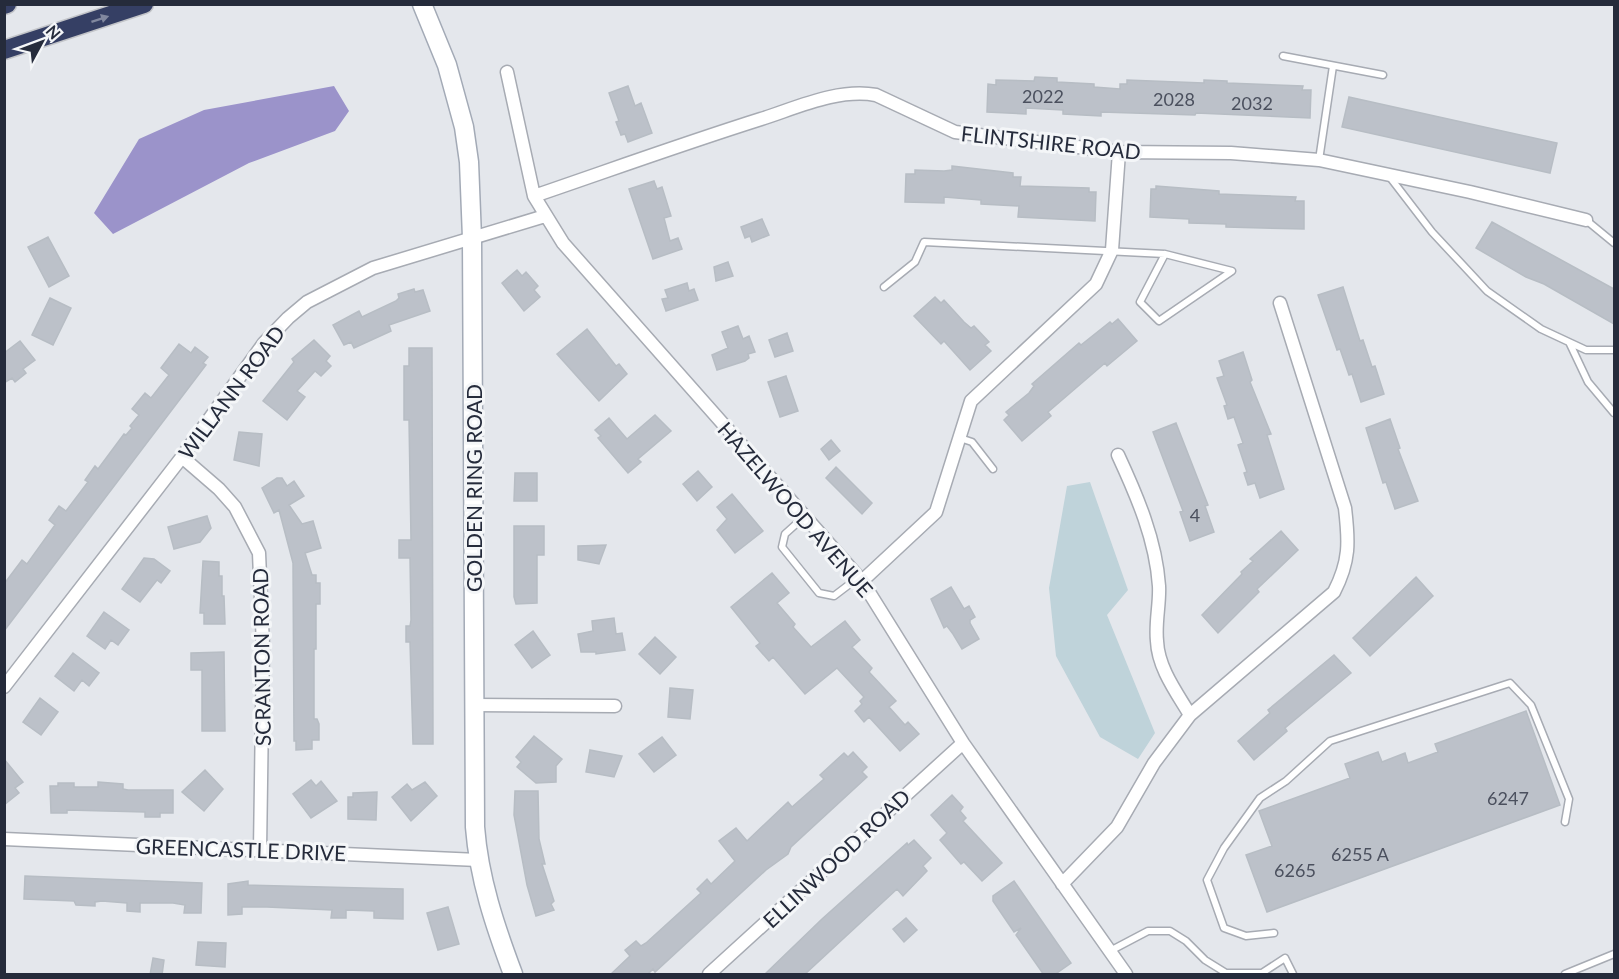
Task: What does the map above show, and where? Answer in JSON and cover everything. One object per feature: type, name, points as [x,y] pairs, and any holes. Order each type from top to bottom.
[{"type":"highway","points":[[4,50],[144,4]]},
{"type":"street","name":"GOLDEN RING ROAD","points":[[422,4],[447,64],[464,127],[469,162],[472,238],[472,705],[477,860],[497,932],[513,975]]},
{"type":"street","name":"HAZELWOOD AVENUE","points":[[507,72],[534,196],[563,243],[861,579],[963,742],[1126,975]]},
{"type":"street","name":"FLINTSHIRE ROAD","points":[[534,196],[714,134],[844,94],[876,95],[955,132],[1119,152],[1231,153],[1319,160],[1470,192],[1586,220]]},
{"type":"street","points":[[861,579],[936,512],[971,401],[1090,291],[1112,250],[1119,152]]},
{"type":"street","name":"WILLANN ROAD","points":[[4,687],[182,457],[264,343],[307,302],[373,268],[545,216]]},
{"type":"street","points":[[1062,884],[1117,827],[1154,763],[1190,715],[1334,592],[1348,560],[1349,538],[1338,477],[1280,303]]},
{"type":"street","points":[[1118,455],[1134,488],[1151,539],[1159,586],[1156,641],[1159,652],[1164,669],[1190,715]]},
{"type":"street","name":"SCRANTON ROAD","points":[[182,457],[219,489],[235,507],[259,553],[263,646],[260,850]]},
{"type":"street","points":[[472,705],[615,706]]},
{"type":"street","name":"ELLINWOOD ROAD","points":[[709,975],[963,742]]},
{"type":"street","name":"GREENCASTLE DRIVE","points":[[4,839],[477,860]]},
{"type":"lane","points":[[1283,56],[1383,75]]},
{"type":"lane","points":[[1319,160],[1333,66]]},
{"type":"lane","points":[[1388,176],[1432,231],[1486,291],[1541,329],[1586,351],[1614,350]]},
{"type":"lane","points":[[1586,220],[1614,243]]},
{"type":"lane","points":[[884,287],[915,262],[924,242],[1165,254],[1232,271],[1159,321],[1140,302],[1165,254]]},
{"type":"lane","points":[[1570,343],[1588,382],[1614,413]]},
{"type":"lane","points":[[958,437],[972,442],[993,469]]},
{"type":"lane","points":[[805,515],[785,534],[782,547],[819,593],[834,596],[861,579]]},
{"type":"lane","points":[[1274,933],[1246,936],[1224,928],[1207,880],[1224,848],[1260,798],[1286,781],[1330,741],[1510,683],[1531,705],[1569,799],[1565,822]]},
{"type":"lane","points":[[1110,951],[1148,931],[1170,931],[1186,942],[1204,960],[1226,974],[1262,973],[1285,958],[1293,975]]},
{"type":"lane","points":[[1565,975],[1614,954]]},
{"type":"shaded area","points":[[334,86],[349,111],[335,131],[249,163],[113,234],[94,213],[139,139],[204,110]]},
{"type":"shaded area","points":[[1090,482],[1128,590],[1107,615],[1155,733],[1138,759],[1100,737],[1056,656],[1049,588],[1067,486]]},
{"type":"building","points":[[1035,77],[1057,78],[1057,82],[1094,84],[1094,87],[1120,89],[1120,84],[1127,84],[1127,80],[1204,83],[1204,80],[1303,86],[1302,90],[1311,90],[1310,118],[1101,112],[1101,116],[1063,114],[1063,110],[1026,108],[1026,114],[987,112],[988,84],[996,85],[996,80],[1034,81]]},
{"type":"building","points":[[628,86],[635,106],[641,103],[652,133],[628,142],[625,134],[621,135],[616,122],[619,121],[609,93]]},
{"type":"building","points":[[1349,97],[1557,143],[1550,173],[1342,127]]},
{"type":"building","points":[[952,166],[1013,173],[1013,177],[1021,177],[1020,186],[1089,188],[1089,192],[1096,192],[1095,221],[1018,217],[1019,206],[981,204],[981,200],[944,197],[944,203],[905,202],[906,174],[915,174],[915,170],[952,170]]},
{"type":"building","points":[[654,181],[657,189],[662,187],[671,216],[664,218],[670,241],[678,238],[682,249],[653,259],[629,189]]},
{"type":"building","points":[[1156,186],[1219,191],[1219,194],[1296,197],[1295,201],[1304,201],[1304,229],[1226,227],[1226,224],[1189,223],[1189,219],[1150,217],[1151,189],[1156,189]]},
{"type":"building","points":[[762,219],[769,235],[752,242],[750,236],[745,238],[741,227]]},
{"type":"building","points":[[1492,222],[1614,289],[1614,324],[1476,248]]},
{"type":"building","points":[[48,237],[69,276],[49,287],[28,247]]},
{"type":"building","points":[[728,262],[733,276],[716,281],[714,267]]},
{"type":"building","points":[[517,270],[522,276],[526,272],[538,286],[534,290],[540,297],[524,311],[502,283]]},
{"type":"building","points":[[687,283],[689,291],[694,289],[698,300],[666,311],[662,299],[668,298],[665,290]]},
{"type":"building","points":[[1343,287],[1360,341],[1363,340],[1372,367],[1375,366],[1384,394],[1361,402],[1352,374],[1349,375],[1340,349],[1337,350],[1318,295]]},
{"type":"building","points":[[414,289],[415,292],[423,290],[430,311],[389,325],[391,331],[354,348],[351,342],[344,345],[333,325],[359,311],[362,317],[396,301],[399,298],[398,294]]},
{"type":"building","points":[[935,297],[941,303],[944,300],[964,322],[971,328],[974,326],[989,342],[985,345],[991,351],[970,370],[944,341],[941,344],[914,316]]},
{"type":"building","points":[[50,298],[71,308],[53,345],[32,335]]},
{"type":"building","points":[[1118,319],[1137,341],[1107,366],[1105,363],[1048,412],[1051,416],[1022,441],[1004,420],[1009,415],[1006,412],[1029,393],[1034,386],[1032,384],[1079,343],[1081,345],[1110,322],[1112,324]]},
{"type":"building","points":[[738,326],[743,339],[749,336],[755,352],[748,354],[749,358],[745,361],[717,370],[712,355],[728,348],[722,332]]},
{"type":"building","points":[[587,329],[616,366],[619,364],[627,374],[599,401],[557,354]]},
{"type":"building","points":[[787,333],[793,351],[775,357],[769,340]]},
{"type":"building","points":[[314,340],[330,356],[326,361],[331,366],[321,376],[315,371],[297,391],[305,397],[287,420],[263,401],[294,362],[292,359]]},
{"type":"building","points":[[20,341],[35,360],[23,369],[26,373],[15,382],[12,378],[4,383],[4,353]]},
{"type":"building","points":[[179,344],[191,353],[195,347],[208,357],[203,363],[206,365],[4,631],[4,584],[22,560],[27,564],[55,525],[49,520],[59,506],[66,511],[88,482],[85,480],[95,466],[98,469],[124,434],[126,435],[132,428],[130,426],[139,415],[132,409],[145,393],[151,398],[169,375],[161,368]]},
{"type":"building","points":[[409,348],[432,348],[433,744],[413,744],[410,642],[406,642],[406,626],[410,626],[411,620],[410,558],[399,558],[399,540],[411,540],[409,420],[404,420],[404,366],[409,366]]},
{"type":"building","points":[[1243,352],[1252,380],[1250,382],[1271,434],[1267,435],[1284,489],[1260,498],[1255,483],[1248,485],[1244,473],[1247,472],[1238,445],[1243,443],[1234,417],[1228,419],[1224,406],[1227,405],[1217,378],[1224,376],[1219,361]]},
{"type":"building","points":[[786,376],[798,411],[780,417],[768,382]]},
{"type":"building","points":[[655,415],[671,431],[638,459],[641,462],[628,473],[598,438],[601,436],[595,430],[609,418],[627,439]]},
{"type":"building","points":[[1390,419],[1400,448],[1398,449],[1418,501],[1395,509],[1386,482],[1383,483],[1366,428]]},
{"type":"building","points":[[1176,423],[1208,505],[1205,506],[1214,532],[1190,541],[1180,512],[1183,511],[1153,432]]},
{"type":"building","points":[[239,432],[262,434],[259,466],[234,460]]},
{"type":"building","points":[[831,440],[840,451],[829,460],[821,449]]},
{"type":"building","points":[[836,467],[872,503],[862,514],[826,478]]},
{"type":"building","points":[[698,471],[712,487],[697,501],[683,484]]},
{"type":"building","points":[[515,473],[537,473],[537,501],[514,501]]},
{"type":"building","points":[[277,478],[282,478],[287,486],[294,481],[304,496],[289,505],[302,524],[313,521],[321,548],[305,553],[312,575],[316,575],[316,583],[320,583],[320,604],[316,604],[316,649],[314,649],[314,719],[317,719],[319,724],[319,740],[312,740],[312,749],[296,750],[296,741],[294,741],[293,563],[279,510],[274,513],[262,488]]},
{"type":"building","points":[[732,494],[763,531],[735,553],[717,530],[727,519],[717,507]]},
{"type":"building","points":[[207,516],[211,528],[200,542],[174,549],[168,527]]},
{"type":"building","points":[[514,526],[544,526],[544,555],[537,555],[537,603],[516,604],[514,597]]},
{"type":"building","points":[[1281,531],[1298,550],[1257,589],[1259,592],[1218,633],[1202,615],[1242,574],[1241,572],[1253,561],[1250,559]]},
{"type":"building","points":[[606,545],[599,564],[578,560],[578,546]]},
{"type":"building","points":[[144,558],[154,559],[170,571],[161,583],[157,580],[140,602],[122,589]]},
{"type":"building","points":[[203,561],[219,562],[225,624],[204,624],[204,613],[200,613]]},
{"type":"building","points":[[772,573],[789,593],[777,603],[795,624],[793,627],[811,647],[845,621],[860,640],[852,647],[872,668],[869,672],[896,701],[889,707],[905,725],[908,722],[919,734],[900,751],[869,717],[864,722],[855,711],[862,704],[860,701],[864,697],[837,668],[805,694],[773,657],[769,661],[756,646],[760,643],[731,607]]},
{"type":"building","points":[[1416,577],[1433,596],[1370,656],[1353,638]]},
{"type":"building","points":[[951,587],[964,609],[969,606],[975,617],[970,620],[970,623],[979,639],[962,649],[947,626],[944,628],[931,599]]},
{"type":"building","points":[[104,612],[129,630],[118,645],[111,640],[105,649],[87,636]]},
{"type":"building","points":[[614,618],[616,634],[622,633],[625,650],[596,654],[596,652],[581,652],[578,634],[593,631],[592,621]]},
{"type":"building","points":[[533,631],[550,655],[532,668],[515,645]]},
{"type":"building","points":[[655,637],[676,657],[660,674],[639,654]]},
{"type":"building","points":[[224,652],[225,731],[202,731],[202,670],[191,670],[191,653]]},
{"type":"building","points":[[73,653],[99,673],[89,686],[82,680],[74,691],[55,676]]},
{"type":"building","points":[[1334,655],[1351,673],[1285,728],[1287,731],[1254,760],[1238,741],[1270,713],[1268,710]]},
{"type":"building","points":[[670,688],[693,690],[690,719],[668,717]]},
{"type":"building","points":[[40,698],[58,712],[41,735],[23,722]]},
{"type":"building","points":[[1526,711],[1560,805],[1267,912],[1246,855],[1272,846],[1259,811],[1350,778],[1345,764],[1378,752],[1382,762],[1405,753],[1408,763],[1438,752],[1435,744]]},
{"type":"building","points":[[534,736],[562,759],[556,766],[556,782],[536,783],[517,767],[521,762],[516,757]]},
{"type":"building","points":[[662,737],[676,755],[654,772],[639,754]]},
{"type":"building","points":[[590,750],[622,756],[614,777],[586,772]]},
{"type":"building","points":[[853,752],[867,767],[862,772],[867,777],[791,847],[788,854],[766,870],[655,972],[653,969],[647,975],[610,975],[630,956],[625,950],[636,941],[641,946],[646,943],[701,893],[697,889],[707,879],[711,884],[735,861],[719,841],[736,828],[747,841],[788,802],[792,807],[824,779],[820,775],[844,753],[848,757]]},
{"type":"building","points":[[4,759],[23,782],[15,788],[19,793],[4,805]]},
{"type":"building","points":[[205,770],[223,789],[204,811],[182,792]]},
{"type":"building","points":[[311,780],[316,786],[321,781],[337,801],[311,818],[293,794]]},
{"type":"building","points":[[98,782],[123,784],[123,789],[128,790],[173,790],[173,813],[160,813],[160,817],[145,817],[145,812],[67,810],[67,813],[51,813],[50,786],[58,786],[58,783],[74,783],[74,787],[98,787]]},
{"type":"building","points":[[425,782],[437,796],[411,821],[392,797],[407,784],[412,790]]},
{"type":"building","points":[[515,791],[538,791],[539,839],[545,864],[542,864],[554,901],[551,904],[554,910],[536,916],[527,885],[514,815]]},
{"type":"building","points":[[377,792],[376,820],[348,819],[348,797],[353,797],[353,793]]},
{"type":"building","points":[[952,795],[963,807],[960,811],[966,818],[963,821],[1002,863],[982,881],[964,862],[961,864],[940,840],[947,833],[931,815]]},
{"type":"building","points":[[914,840],[931,858],[923,866],[927,871],[903,896],[897,889],[804,975],[764,975],[822,919],[907,843],[908,845]]},
{"type":"building","points":[[25,876],[202,883],[201,913],[184,913],[185,905],[173,903],[140,903],[140,912],[127,911],[127,903],[102,901],[95,902],[95,906],[76,905],[74,901],[24,899]]},
{"type":"building","points":[[248,881],[248,885],[403,889],[403,919],[374,918],[374,911],[346,910],[346,918],[331,918],[332,910],[267,907],[242,907],[242,914],[228,915],[228,884]]},
{"type":"building","points":[[1014,881],[1071,963],[1054,975],[1044,975],[1016,935],[1021,928],[1014,932],[993,901],[993,896]]},
{"type":"building","points":[[448,907],[459,944],[438,950],[427,913]]},
{"type":"building","points":[[906,918],[917,930],[904,942],[893,929]]},
{"type":"building","points":[[198,942],[226,943],[225,967],[196,965]]},
{"type":"building","points":[[153,958],[164,960],[162,975],[150,975]]}]
